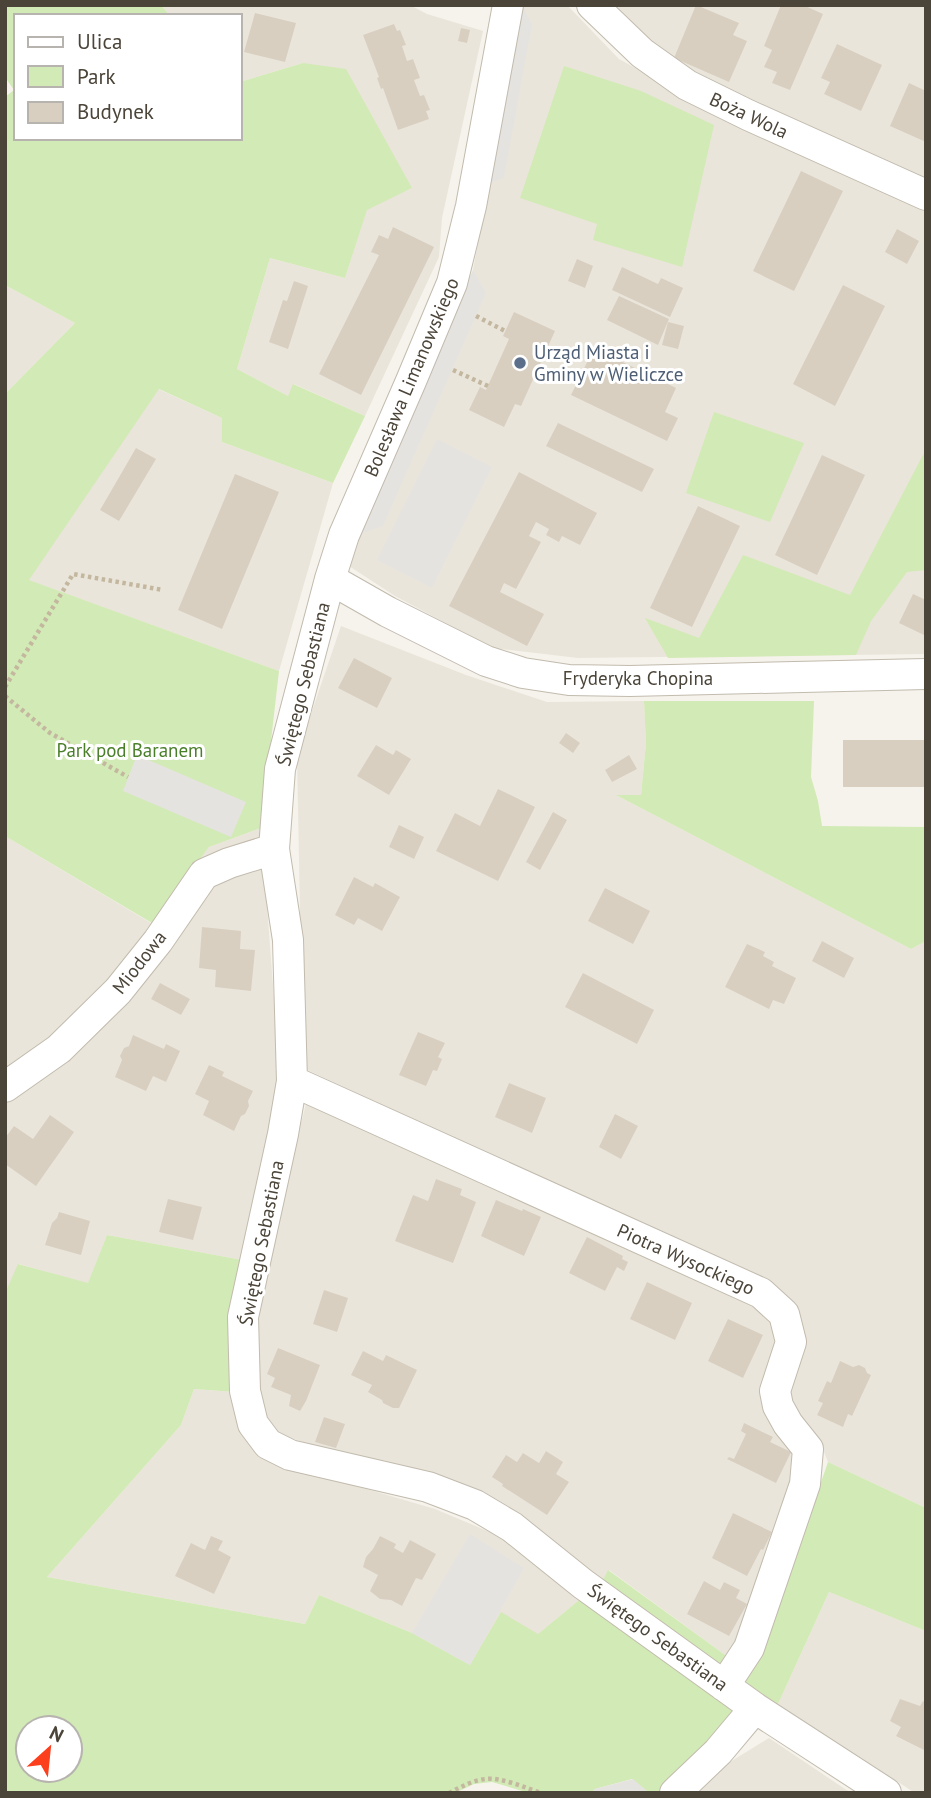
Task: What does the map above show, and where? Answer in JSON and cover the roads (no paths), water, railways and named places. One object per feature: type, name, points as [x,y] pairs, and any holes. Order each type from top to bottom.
[{"type":"street","name":"Bolesława Limanowskiego","points":[[330,579],[344,535],[452,283],[471,206],[508,5]]},
{"type":"street","name":"Boża Wola","points":[[592,5],[642,53],[687,85],[926,195]]},
{"type":"street","name":"Fryderyka Chopina","points":[[330,579],[388,612],[486,661],[523,673],[569,680],[630,681],[926,674]]},
{"type":"street","name":"Świętego Sebastiana","points":[[330,579],[280,769],[274,849],[288,940],[292,1080],[283,1134],[243,1317],[245,1391],[253,1424],[268,1444],[290,1455],[428,1486],[475,1505],[512,1527],[583,1584],[755,1708],[886,1793]]},
{"type":"street","name":"Miodowa","points":[[5,1087],[59,1049],[118,991],[158,941],[204,874],[274,849]]},
{"type":"street","name":"Piotra Wysockiego","points":[[292,1080],[761,1293],[784,1314],[791,1342],[775,1391],[778,1406],[807,1449],[805,1485],[749,1648],[724,1686]]},
{"type":"street","points":[[675,1793],[718,1752],[755,1708]]},
{"type":"place","name":"Urząd Miasta i Gminy w Wieliczce","points":[[520,363]]},
{"type":"park label","name":"Park pod Baranem","points":[[130,750]]}]
